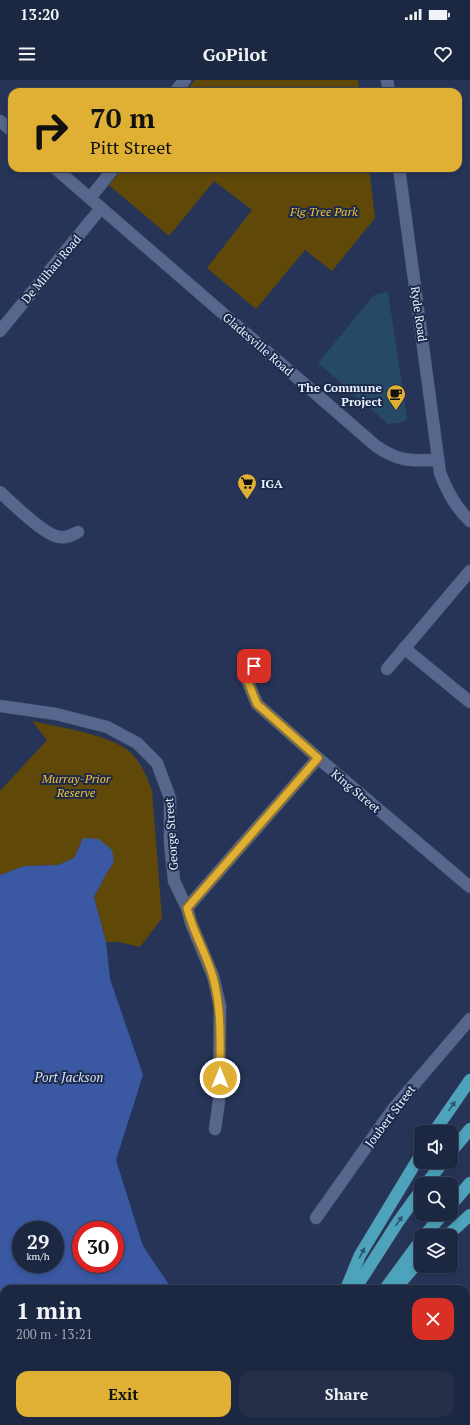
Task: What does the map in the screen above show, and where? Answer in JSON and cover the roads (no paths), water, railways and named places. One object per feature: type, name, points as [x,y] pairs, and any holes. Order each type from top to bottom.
[{"type":"main road","points":[[439,1125],[470,1080]]},
{"type":"main road","points":[[458,1144],[470,1129]]},
{"type":"main road","points":[[348,1285],[360,1255],[414,1166]]},
{"type":"main road","points":[[431,1177],[438,1169]]},
{"type":"main road","points":[[458,1196],[470,1183]]},
{"type":"main road","points":[[358,1285],[414,1200]]},
{"type":"main road","points":[[455,1229],[470,1215]]},
{"type":"main road","points":[[430,1229],[437,1221]]},
{"type":"main road","points":[[388,1285],[414,1250]]},
{"type":"main road","points":[[398,1285],[414,1267]]},
{"type":"street","points":[[178,88],[185,80]]},
{"type":"street","points":[[0,121],[8,128]]},
{"type":"street","name":"Gladesville Road","points":[[60,172],[376,446],[393,456],[408,461],[438,460]]},
{"type":"street","points":[[90,198],[111,172]]},
{"type":"street","name":"Ryde Road","points":[[400,172],[438,460]]},
{"type":"street","name":"De Milhau Road","points":[[0,330],[101,208]]},
{"type":"street","points":[[438,460],[440,473],[449,494],[460,510],[470,520]]},
{"type":"street","points":[[0,492],[42,529],[55,536],[61,538],[78,532]]},
{"type":"street","points":[[387,669],[470,571]]},
{"type":"street","points":[[404,648],[470,702]]},
{"type":"street","name":"King Street","points":[[254,666],[248,673],[248,682],[257,704],[318,758],[470,887]]},
{"type":"street","name":"George Street","points":[[0,706],[56,714],[107,727],[137,743],[157,763],[170,798],[170,842],[174,881],[187,908],[191,923],[213,976],[220,1006],[219,1101],[215,1129]]},
{"type":"street","points":[[187,908],[318,758]]},
{"type":"street","name":"Joubert Street","points":[[316,1218],[393,1109],[470,1020]]},
{"type":"water","name":"Port Jackson","points":[[83,838],[99,839],[112,850],[114,862],[94,897],[106,942],[110,979],[143,1075],[116,1160],[143,1246],[169,1285],[0,1285],[0,875],[24,866],[58,865],[74,858]]},
{"type":"place","name":"The Commune Project","points":[[396,411]]},
{"type":"place","name":"IGA","points":[[247,500]]},
{"type":"park label","name":"Fig Tree Park","points":[[324,211]]},
{"type":"park label","name":"Murray-Prior Reserve","points":[[76,785]]}]
